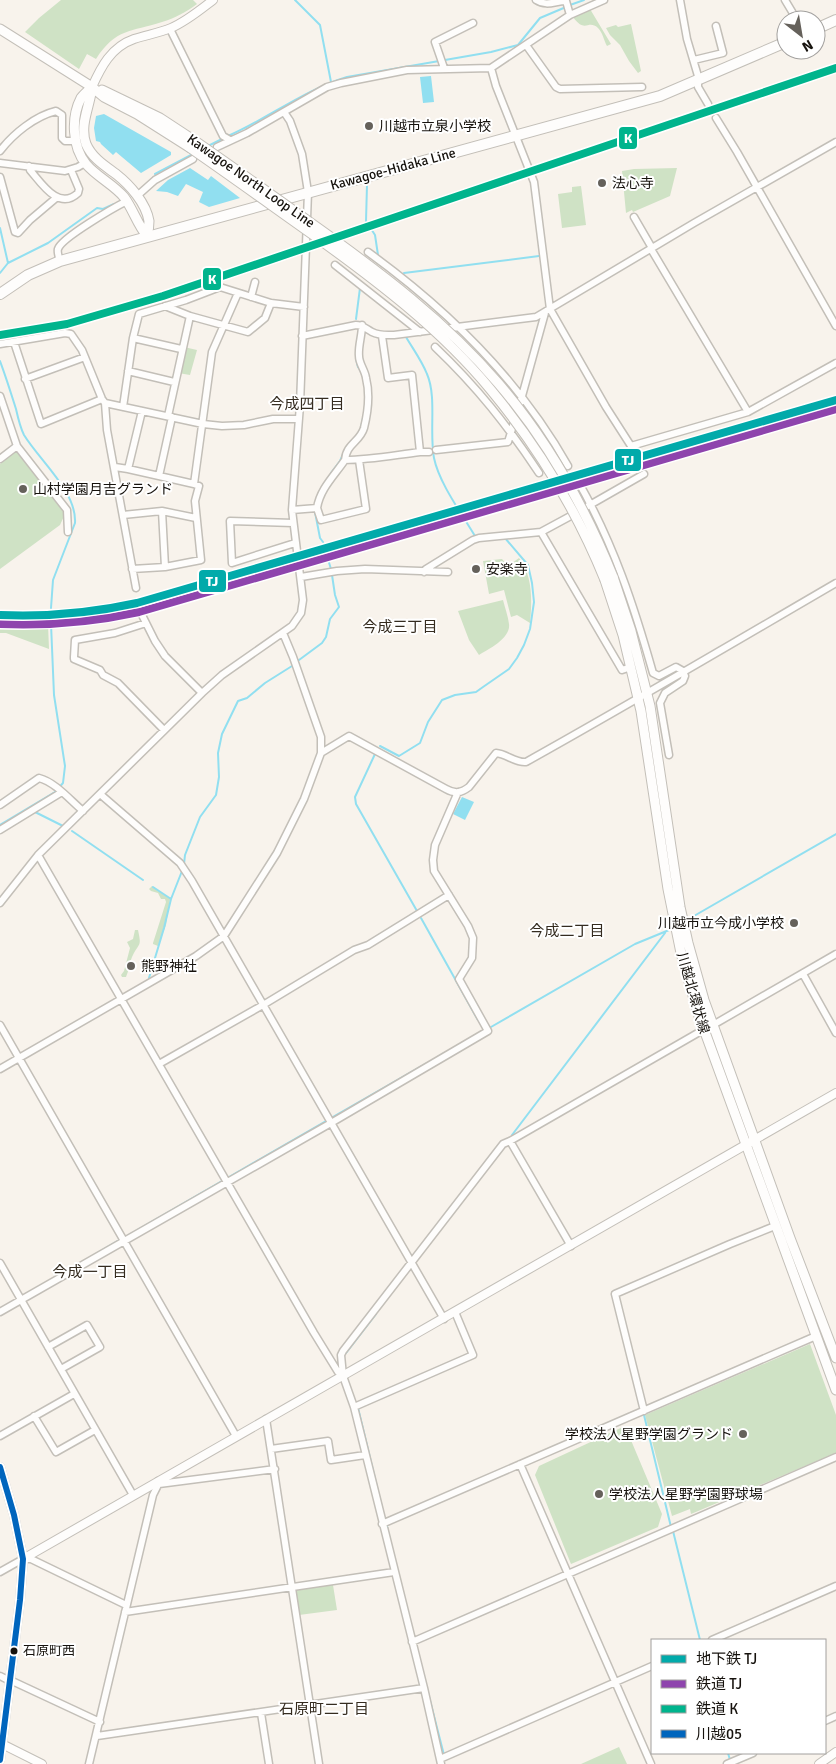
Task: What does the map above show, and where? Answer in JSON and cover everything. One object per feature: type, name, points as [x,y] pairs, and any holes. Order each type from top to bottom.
[{"type":"main road","name":"Kawagoe North Loop Line","points":[[0,29],[92,87],[106,91],[160,118],[192,144],[385,277],[420,306],[473,356],[514,403],[552,458],[584,512],[609,579]]},
{"type":"main road","name":"Kawagoe-Hidaka Line","points":[[0,294],[36,270],[60,261],[660,96],[776,46]]},
{"type":"main road","points":[[92,87],[82,96],[78,105],[74,123],[76,141],[85,163],[98,176],[117,189],[132,208],[139,226],[147,236]]},
{"type":"main road","points":[[92,87],[91,100],[84,124],[87,145],[97,159],[119,176],[137,196],[149,222],[147,236]]},
{"type":"main road","name":"川越北環状線","points":[[609,579],[631,667],[642,696],[668,890],[682,953],[703,1030],[836,1390]]},
{"type":"main road","name":"川越北環状線","points":[[609,579],[631,631],[680,907],[701,991],[754,1140],[836,1358]]},
{"type":"street","points":[[536,0],[548,4],[568,5],[604,0]]},
{"type":"street","points":[[680,0],[694,60],[698,87],[708,104]]},
{"type":"street","points":[[92,87],[100,70],[114,51],[131,40],[170,29],[184,22],[210,1]]},
{"type":"street","points":[[217,147],[247,133],[327,88],[341,83],[407,70],[491,68],[526,45],[568,5]]},
{"type":"street","points":[[444,68],[435,42],[473,23]]},
{"type":"street","points":[[694,60],[723,53],[716,26]]},
{"type":"street","points":[[170,29],[223,136],[230,140]]},
{"type":"street","points":[[526,45],[560,90],[642,87]]},
{"type":"street","points":[[345,460],[359,460],[396,454],[508,442],[548,311],[534,182],[496,86],[491,68]]},
{"type":"street","points":[[0,151],[36,119],[56,111],[62,116],[62,138],[65,141],[76,141]]},
{"type":"street","points":[[0,903],[38,855],[202,693],[222,675],[297,622],[301,613],[303,600],[292,510],[299,419],[308,192],[302,154],[290,121],[284,112]]},
{"type":"street","points":[[716,118],[836,326]]},
{"type":"street","points":[[302,336],[334,328],[362,325],[371,332],[382,336],[536,317],[836,142]]},
{"type":"street","points":[[137,196],[161,176],[193,158]]},
{"type":"street","points":[[0,163],[65,171],[85,163]]},
{"type":"street","points":[[29,166],[38,180],[56,198],[65,199],[74,197],[79,189],[71,170]]},
{"type":"street","points":[[0,177],[15,232],[18,233],[56,198]]},
{"type":"street","points":[[60,261],[59,247],[72,235],[126,201]]},
{"type":"street","points":[[634,217],[748,412]]},
{"type":"street","points":[[368,252],[404,279],[459,327],[487,355],[522,396],[568,466]]},
{"type":"street","points":[[335,265],[420,332]]},
{"type":"street","points":[[251,297],[255,282]]},
{"type":"street","points":[[123,407],[133,338],[139,314],[186,300],[220,287],[271,303],[304,307]]},
{"type":"street","points":[[194,484],[212,352],[238,293]]},
{"type":"street","points":[[165,306],[190,316],[248,332],[265,318],[271,303]]},
{"type":"street","points":[[548,311],[631,446],[748,412],[836,363]]},
{"type":"street","points":[[158,476],[170,417],[174,382],[190,316]]},
{"type":"street","points":[[359,460],[366,509],[322,520],[317,508],[319,498],[324,488],[345,460],[345,452],[363,430],[367,412],[367,382],[358,354],[362,325]]},
{"type":"street","points":[[0,344],[65,333],[71,334],[85,357],[103,401],[136,588]]},
{"type":"street","points":[[382,336],[388,378],[412,375],[420,452]]},
{"type":"street","points":[[133,338],[182,349]]},
{"type":"street","points":[[14,342],[41,424],[103,401],[203,424],[222,426],[244,425],[273,419],[299,419]]},
{"type":"street","points":[[435,347],[485,398],[539,473]]},
{"type":"street","points":[[25,379],[85,357]]},
{"type":"street","points":[[128,371],[174,382]]},
{"type":"street","points":[[0,396],[2,412],[17,446],[67,510],[68,532]]},
{"type":"street","points":[[128,469],[142,411]]},
{"type":"street","points":[[0,459],[17,446]]},
{"type":"street","points":[[115,466],[199,486],[195,501],[201,560],[165,567],[132,569]]},
{"type":"street","points":[[424,572],[426,569],[479,538],[541,532],[644,474]]},
{"type":"street","points":[[579,483],[591,504],[622,573],[653,673],[660,676],[676,667],[683,671],[685,676],[683,681],[665,693],[660,703],[669,755]]},
{"type":"street","points":[[292,510],[317,508]]},
{"type":"street","points":[[123,515],[162,511],[196,518]]},
{"type":"street","points":[[162,511],[165,567]]},
{"type":"street","points":[[293,523],[230,521],[232,563],[295,543]]},
{"type":"street","points":[[541,532],[622,670],[631,667]]},
{"type":"street","points":[[300,577],[365,569],[448,572]]},
{"type":"street","points":[[321,753],[350,736],[446,790],[452,792],[464,791],[496,754],[520,763],[526,762],[836,583]]},
{"type":"street","points":[[141,613],[165,656],[202,693]]},
{"type":"street","points":[[146,623],[115,633],[75,640],[74,659],[100,670],[103,675],[118,683],[164,730]]},
{"type":"street","points":[[0,1069],[196,956],[216,944],[224,936],[277,853],[304,799],[321,753],[321,737],[283,633]]},
{"type":"street","points":[[0,805],[39,778],[62,792],[83,811]]},
{"type":"street","points":[[0,830],[62,792]]},
{"type":"street","points":[[0,1312],[331,1123],[488,1030],[459,978],[472,958],[473,938],[468,926],[434,871],[434,852],[437,839],[458,792]]},
{"type":"street","points":[[100,794],[180,863],[187,872],[444,1319]]},
{"type":"street","points":[[38,855],[328,1356],[338,1372],[343,1376]]},
{"type":"street","points":[[159,1064],[354,950],[368,945],[449,895]]},
{"type":"street","points":[[713,1025],[836,954]]},
{"type":"street","points":[[802,974],[836,1032]]},
{"type":"street","points":[[0,1025],[236,1436]]},
{"type":"street","points":[[651,1666],[441,1761],[354,1406],[343,1376],[341,1355],[503,1144],[703,1030]]},
{"type":"street","points":[[0,1572],[836,1093]]},
{"type":"street","points":[[510,1141],[571,1246]]},
{"type":"street","points":[[644,1411],[615,1294],[774,1226]]},
{"type":"street","points":[[0,1263],[133,1495]]},
{"type":"street","points":[[354,1406],[473,1355],[455,1312]]},
{"type":"street","points":[[48,1347],[87,1324],[100,1347],[61,1369]]},
{"type":"street","points":[[382,1524],[816,1336]]},
{"type":"street","points":[[0,1436],[74,1394]]},
{"type":"street","points":[[34,1416],[56,1452],[95,1430]]},
{"type":"street","points":[[266,1420],[293,1588],[318,1764]]},
{"type":"street","points":[[271,1450],[328,1441],[331,1460],[365,1455]]},
{"type":"street","points":[[412,1642],[836,1457]]},
{"type":"street","points":[[520,1464],[651,1764]]},
{"type":"street","points":[[0,1467],[14,1514],[22,1559],[20,1600],[0,1760]]},
{"type":"street","points":[[158,1482],[275,1469]]},
{"type":"street","points":[[89,1764],[126,1605],[153,1495],[158,1482]]},
{"type":"street","points":[[22,1559],[31,1559],[39,1562],[126,1605]]},
{"type":"street","points":[[125,1612],[394,1572]]},
{"type":"street","points":[[714,1639],[836,1586]]},
{"type":"street","points":[[0,1676],[100,1722]]},
{"type":"street","points":[[97,1736],[424,1688]]},
{"type":"street","points":[[261,1713],[268,1764]]},
{"type":"street","points":[[1,1744],[42,1764]]},
{"type":"street","points":[[819,1764],[836,1752]]},
{"type":"street","points":[[727,1764],[751,1754]]},
{"type":"green space","points":[[61,0],[193,0],[197,4],[171,19],[117,36],[103,49],[96,59],[87,54],[79,69],[25,32]]},
{"type":"green space","points":[[590,9],[611,44],[607,46],[598,28],[592,25],[581,25],[573,17]]},
{"type":"green space","points":[[631,24],[641,71],[638,73],[620,45],[606,28]]},
{"type":"green space","points":[[677,168],[670,196],[633,212],[632,210],[626,213],[622,171]]},
{"type":"green space","points":[[581,186],[586,225],[562,228],[558,194],[572,192],[572,187]]},
{"type":"green space","points":[[184,347],[197,350],[190,375],[178,373]]},
{"type":"green space","name":"山村学園月吉グランド","points":[[16,451],[65,514],[60,525],[0,569],[0,464]]},
{"type":"green space","points":[[519,558],[524,565],[529,581],[531,598],[530,623],[517,615],[511,617],[504,590],[489,594],[483,561],[502,559],[508,566]]},
{"type":"green space","points":[[503,600],[509,621],[507,634],[479,655],[469,640],[458,611]]},
{"type":"green space","points":[[0,624],[48,624],[49,649],[6,633],[0,633]]},
{"type":"green space","points":[[152,886],[170,899],[166,925],[158,946],[153,943],[166,902],[165,899],[161,899],[158,893],[149,889]]},
{"type":"green space","points":[[135,930],[138,930],[139,945],[132,957],[126,977],[122,977],[130,948],[127,942],[133,939]]},
{"type":"green space","name":"学校法人星野学園グランド","points":[[810,1344],[836,1415],[836,1453],[691,1514],[690,1509],[672,1516],[645,1415]]},
{"type":"green space","name":"学校法人星野学園野球場","points":[[625,1426],[662,1514],[658,1527],[571,1564],[535,1475],[539,1466]]},
{"type":"green space","points":[[333,1585],[337,1610],[299,1615],[295,1590]]},
{"type":"green space","points":[[619,1747],[627,1764],[581,1764]]},
{"type":"water","points":[[431,76],[434,102],[423,103],[420,77]]},
{"type":"water","points":[[104,114],[171,152],[171,155],[141,173],[116,152],[113,155],[100,142],[96,141],[94,128],[96,116]]},
{"type":"water","points":[[190,168],[208,180],[211,176],[240,198],[209,207],[199,202],[203,192],[186,184],[178,196],[156,191],[168,180]]},
{"type":"water","points":[[462,797],[474,802],[465,820],[453,814]]},
{"type":"waterway","points":[[295,0],[320,25],[331,82]]},
{"type":"waterway","points":[[570,5],[584,0]]},
{"type":"waterway","points":[[228,136],[316,89],[347,77],[491,52],[518,45],[540,18],[566,7]]},
{"type":"waterway","points":[[208,146],[224,138]]},
{"type":"waterway","points":[[155,174],[193,154]]},
{"type":"waterway","points":[[367,185],[366,221],[375,235],[378,255]]},
{"type":"waterway","points":[[0,273],[8,263],[48,243],[97,208],[103,209],[114,204]]},
{"type":"waterway","points":[[0,228],[8,263]]},
{"type":"waterway","points":[[404,273],[539,256]]},
{"type":"waterway","points":[[356,319],[360,288]]},
{"type":"waterway","points":[[406,337],[423,364],[430,383],[432,393],[432,437],[437,468],[446,488],[475,536]]},
{"type":"waterway","points":[[356,358],[358,367],[362,372]]},
{"type":"waterway","points":[[0,361],[24,435],[64,488],[74,511],[75,523],[53,580],[51,608]]},
{"type":"waterway","points":[[361,428],[363,418]]},
{"type":"waterway","points":[[331,473],[345,450]]},
{"type":"waterway","points":[[318,495],[323,486]]},
{"type":"waterway","points":[[315,512],[320,538],[323,542]]},
{"type":"waterway","points":[[380,746],[399,756],[420,743],[428,722],[442,700],[455,695],[476,692],[509,669],[517,658],[530,629],[534,602],[528,565],[505,538]]},
{"type":"waterway","points":[[326,553],[331,569]]},
{"type":"waterway","points":[[299,660],[322,643],[326,637],[330,619],[339,607],[332,575]]},
{"type":"waterway","points":[[0,825],[55,792],[63,783],[65,766],[54,695],[51,624]]},
{"type":"waterway","points":[[184,864],[185,855],[200,817],[216,795],[219,777],[218,753],[222,734],[238,701],[247,698],[265,683],[292,666]]},
{"type":"waterway","points":[[375,754],[355,797],[356,804],[417,911]]},
{"type":"waterway","points":[[35,812],[63,826]]},
{"type":"waterway","points":[[72,831],[143,880]]},
{"type":"waterway","points":[[687,920],[836,834]]},
{"type":"waterway","points":[[149,978],[171,899],[182,871]]},
{"type":"waterway","points":[[153,887],[171,899]]},
{"type":"waterway","points":[[421,918],[478,1020]]},
{"type":"waterway","points":[[491,1027],[635,944],[674,928]]},
{"type":"waterway","points":[[512,1135],[665,933]]},
{"type":"waterway","points":[[436,1058],[444,1053]]},
{"type":"waterway","points":[[331,1118],[427,1063]]},
{"type":"waterway","points":[[229,1177],[326,1121]]},
{"type":"waterway","points":[[127,1236],[222,1181]]},
{"type":"waterway","points":[[82,1262],[121,1239]]},
{"type":"waterway","points":[[346,1353],[376,1314]]},
{"type":"waterway","points":[[358,1408],[382,1508]]},
{"type":"waterway","points":[[644,1415],[671,1527]]},
{"type":"waterway","points":[[387,1527],[392,1549]]},
{"type":"waterway","points":[[673,1531],[700,1639]]},
{"type":"waterway","points":[[427,1689],[444,1755]]},
{"type":"waterway","points":[[728,1754],[730,1760]]},
{"type":"metro line","name":"TJ","points":[[0,615],[69,614],[137,603],[836,400]]},
{"type":"rail line","name":"K","points":[[0,335],[67,324],[163,296],[836,68]]},
{"type":"rail line","name":"TJ","points":[[0,624],[70,623],[139,612],[836,409]]},
{"type":"transit line","name":"川越05","points":[[0,1467],[14,1515],[23,1559],[20,1600],[0,1760]]},
{"type":"place","name":"川越市立泉小学校","points":[[369,126]]},
{"type":"place","name":"法心寺","points":[[602,183]]},
{"type":"place","name":"山村学園月吉グランド","points":[[23,489]]},
{"type":"place","name":"安楽寺","points":[[476,569]]},
{"type":"place","name":"川越市立今成小学校","points":[[794,923]]},
{"type":"place","name":"熊野神社","points":[[131,966]]},
{"type":"place","name":"学校法人星野学園グランド","points":[[743,1434]]},
{"type":"place","name":"学校法人星野学園野球場","points":[[599,1494]]},
{"type":"place","name":"石原町西","points":[[14,1651]]},
{"type":"district","name":"今成四丁目","points":[[307,404]]},
{"type":"district","name":"今成三丁目","points":[[400,627]]},
{"type":"district","name":"今成二丁目","points":[[567,931]]},
{"type":"district","name":"今成一丁目","points":[[90,1272]]},
{"type":"district","name":"石原町二丁目","points":[[324,1709]]}]
